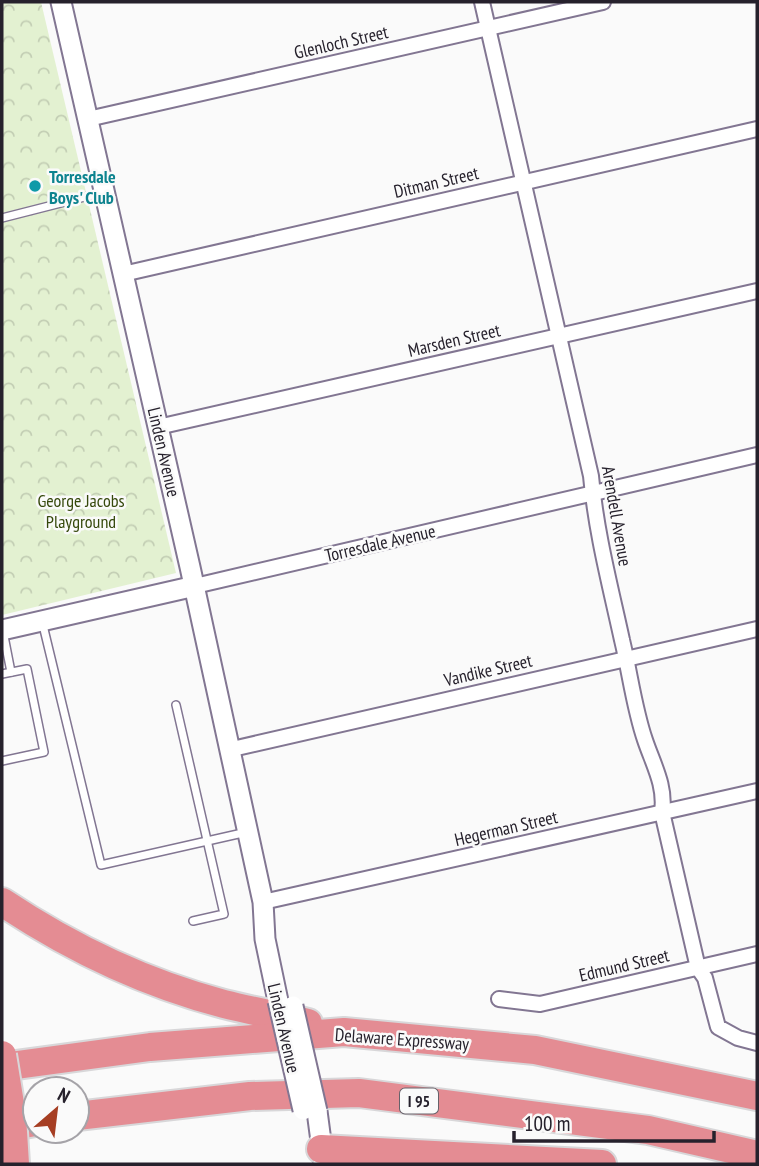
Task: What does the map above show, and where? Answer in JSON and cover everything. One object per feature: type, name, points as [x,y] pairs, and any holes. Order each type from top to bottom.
[{"type":"highway","points":[[2,902],[73,946],[143,977],[226,1005],[344,1032]]},
{"type":"highway","name":"Delaware Expressway","points":[[2,1067],[172,1044],[344,1032],[536,1050],[757,1096]]},
{"type":"highway","points":[[2,1055],[12,1116],[15,1164]]},
{"type":"highway","name":"I 95","points":[[91,1114],[250,1096],[359,1093],[648,1130],[757,1155]]},
{"type":"highway","points":[[2,1128],[21,1125]]},
{"type":"highway","points":[[2,1135],[5,1164]]},
{"type":"highway","points":[[323,1157],[602,1164]]},
{"type":"street","name":"Linden Avenue","points":[[61,2],[195,586],[228,750],[263,902],[265,939],[286,1002],[323,1157]]},
{"type":"street","name":"Arendell Avenue","points":[[482,2],[559,336],[626,659],[645,741],[653,758],[664,799],[662,812],[698,968],[705,978],[722,1031],[757,1043]]},
{"type":"street","name":"Glenloch Street","points":[[88,118],[603,2]]},
{"type":"street","name":"Ditman Street","points":[[123,274],[757,128]]},
{"type":"street","name":"Marsden Street","points":[[158,427],[757,291]]},
{"type":"street","name":"Torresdale Avenue","points":[[2,630],[757,455]]},
{"type":"street","name":"Vandike Street","points":[[228,750],[757,629]]},
{"type":"street","name":"Hegerman Street","points":[[263,902],[757,791]]},
{"type":"street","name":"Edmund Street","points":[[499,999],[540,1004],[757,954]]},
{"type":"lane","points":[[2,218],[104,192]]},
{"type":"lane","points":[[41,620],[101,865],[247,832]]},
{"type":"lane","points":[[2,630],[11,672]]},
{"type":"lane","points":[[2,674],[27,669],[44,752],[2,761]]},
{"type":"lane","points":[[176,705],[224,914],[193,921]]},
{"type":"green space","name":"George Jacobs Playground","points":[[2,2],[41,2],[176,573],[2,615]]},
{"type":"place","name":"Torresdale Boys' Club","points":[[35,186]]}]
